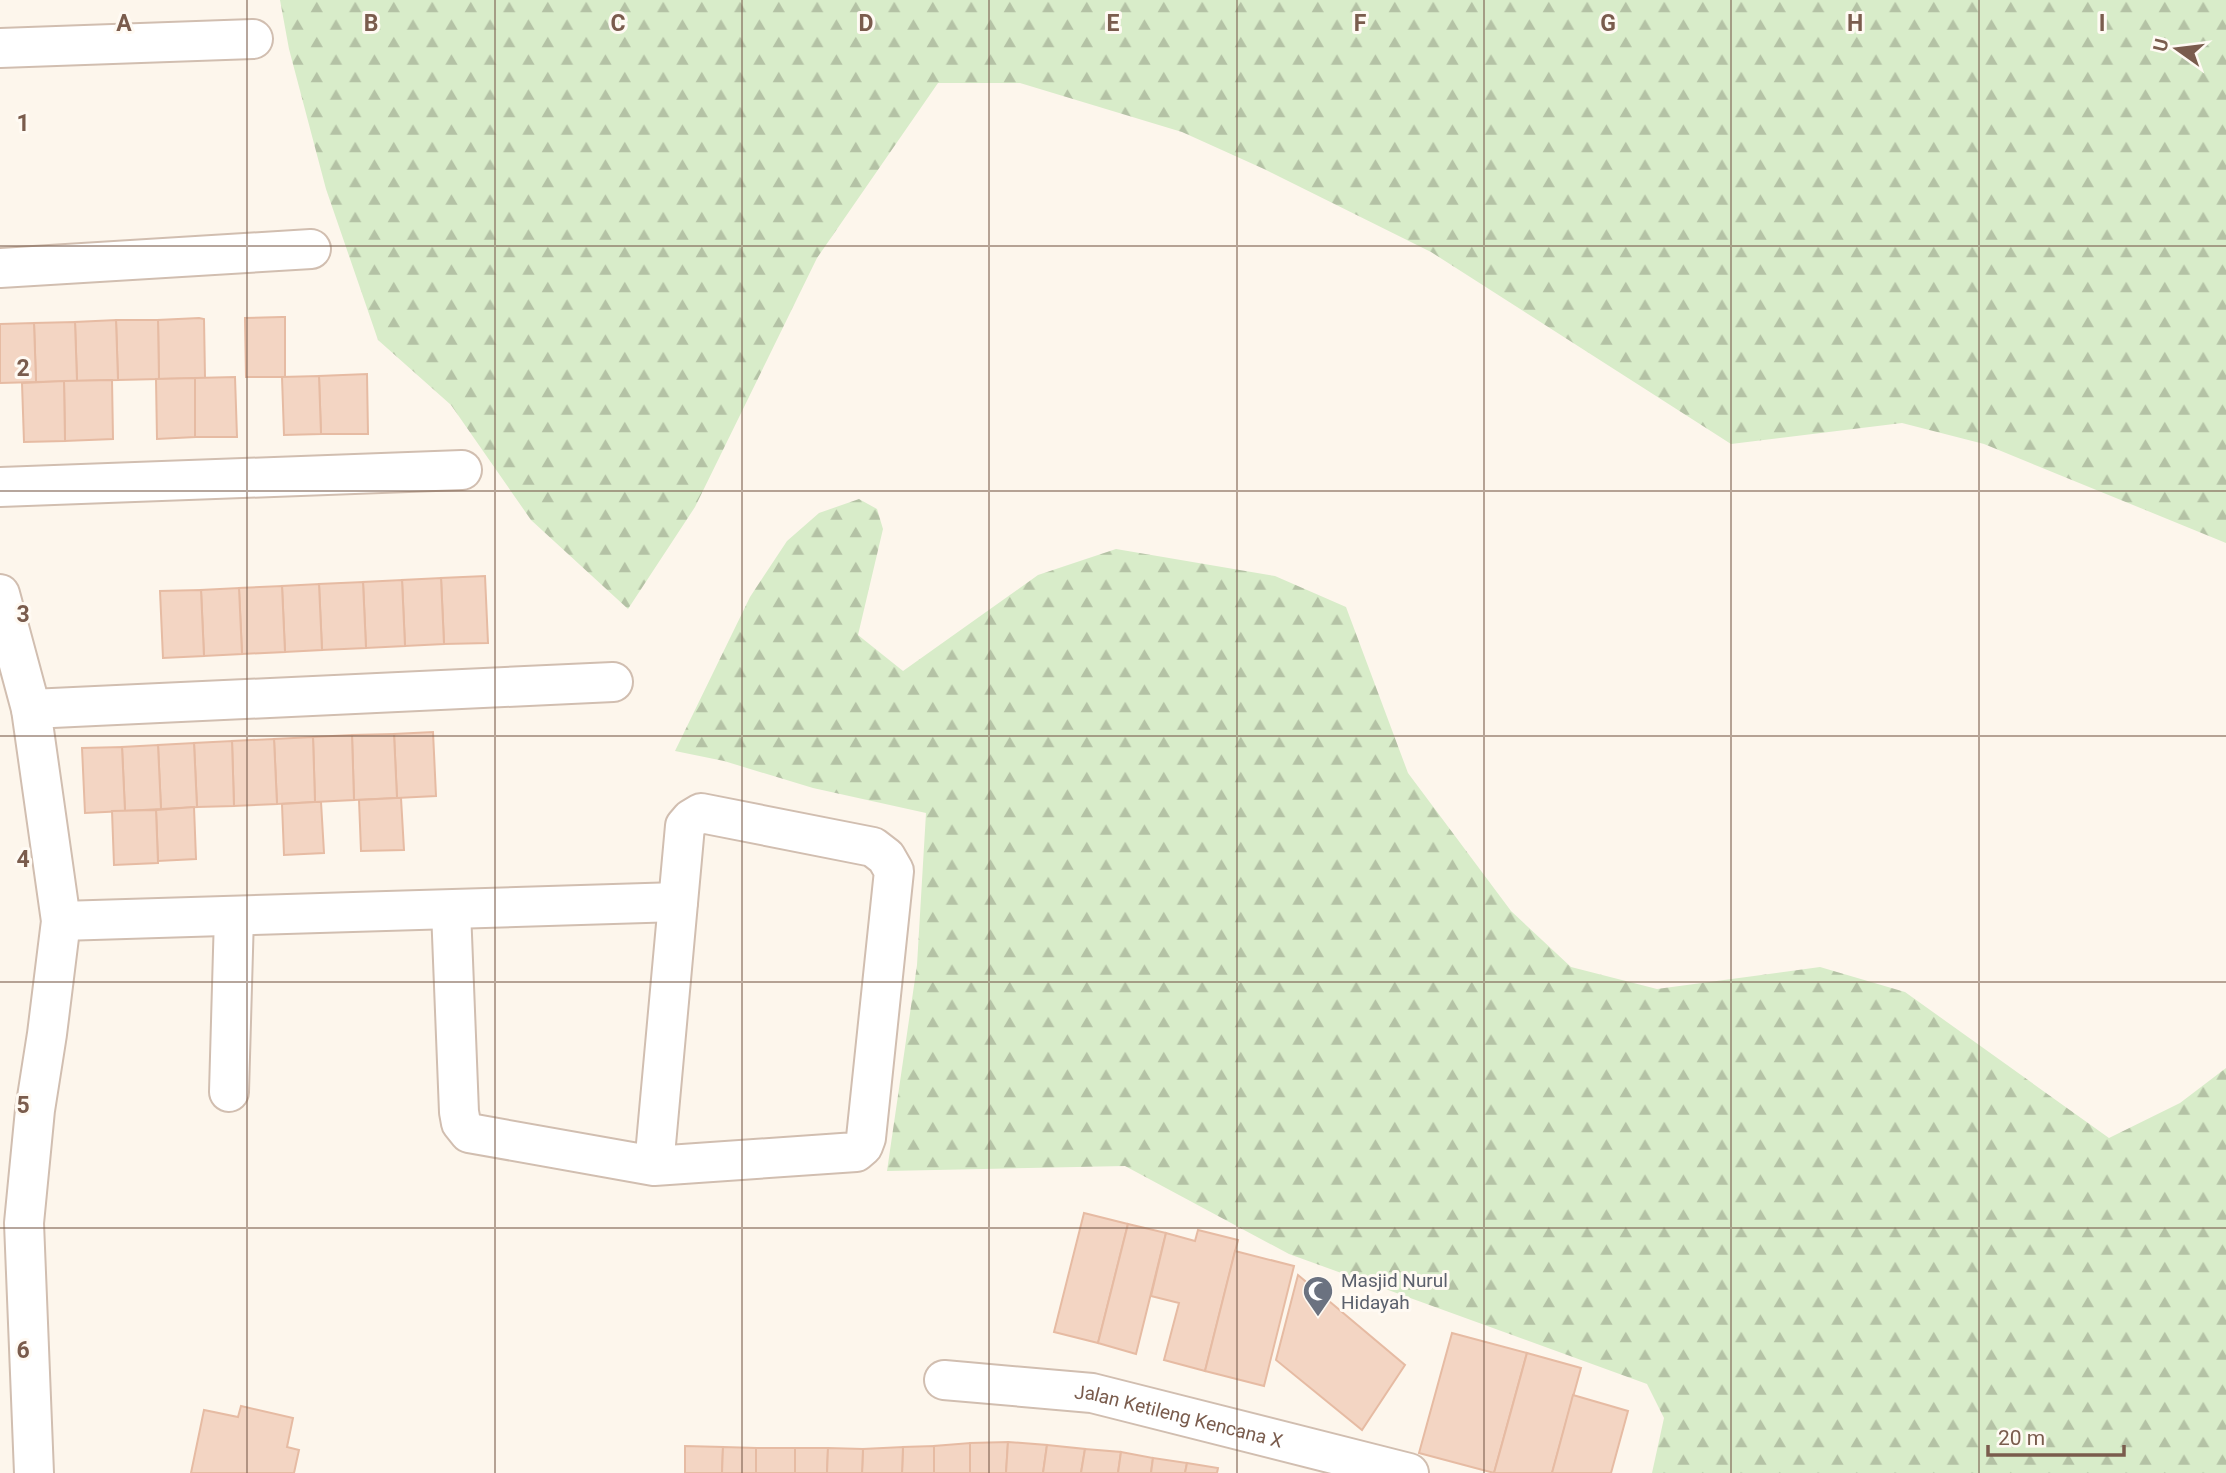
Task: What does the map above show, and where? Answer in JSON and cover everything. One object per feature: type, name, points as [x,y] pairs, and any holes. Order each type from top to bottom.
[{"type":"street","points":[[0,48],[253,39]]},
{"type":"street","points":[[0,268],[311,249]]},
{"type":"street","points":[[0,487],[462,470]]},
{"type":"street","points":[[0,594],[31,709],[61,921],[35,1110],[24,1223],[34,1473]]},
{"type":"street","points":[[31,709],[613,682]]},
{"type":"street","points":[[451,910],[461,1123],[469,1133],[654,1166],[856,1152],[863,1146],[866,1138],[894,871],[886,857],[873,847],[701,813],[685,826],[654,1166]]},
{"type":"street","points":[[61,921],[678,902]]},
{"type":"street","points":[[229,1092],[234,916]]},
{"type":"street","name":"Jalan Ketileng Kencana X","points":[[944,1380],[1092,1393],[1351,1465],[1409,1473]]},
{"type":"green space","points":[[280,0],[2226,0],[2226,543],[1984,444],[1902,423],[1731,444],[1431,252],[1264,169],[1182,132],[1020,83],[938,83],[817,258],[695,507],[628,609],[531,520],[451,405],[378,340],[326,189],[289,49]]},
{"type":"green space","points":[[859,499],[877,509],[883,529],[858,635],[903,671],[1038,575],[1116,549],[1275,576],[1346,607],[1408,773],[1511,911],[1571,967],[1657,989],[1820,967],[1905,992],[2109,1138],[2180,1103],[2226,1068],[2226,1473],[1652,1473],[1664,1418],[1647,1384],[1289,1254],[1125,1166],[887,1171],[917,965],[926,813],[813,788],[724,761],[675,751],[750,597],[787,541],[819,513]]},
{"type":"building","points":[[285,317],[285,377],[246,377],[245,318]]},
{"type":"building","points":[[204,319],[205,378],[159,379],[158,320]]},
{"type":"building","points":[[116,320],[158,320],[159,379],[118,380]]},
{"type":"building","points":[[116,320],[118,380],[77,381],[75,322]]},
{"type":"building","points":[[75,322],[77,381],[36,382],[34,323]]},
{"type":"building","points":[[34,323],[36,382],[0,383],[0,324]]},
{"type":"building","points":[[367,374],[368,434],[321,434],[319,376]]},
{"type":"building","points":[[319,376],[321,434],[284,435],[282,377]]},
{"type":"building","points":[[235,377],[237,437],[195,437],[195,378]]},
{"type":"building","points":[[195,378],[195,437],[157,439],[156,379]]},
{"type":"building","points":[[112,380],[113,439],[65,441],[64,381]]},
{"type":"building","points":[[64,381],[65,441],[24,442],[22,383]]},
{"type":"building","points":[[485,576],[488,643],[444,644],[441,578]]},
{"type":"building","points":[[441,578],[444,644],[405,646],[402,580]]},
{"type":"building","points":[[402,580],[405,646],[366,648],[363,582]]},
{"type":"building","points":[[363,582],[366,648],[322,650],[319,584]]},
{"type":"building","points":[[319,584],[322,650],[285,652],[282,586]]},
{"type":"building","points":[[282,586],[285,652],[242,654],[239,588]]},
{"type":"building","points":[[239,588],[242,654],[204,656],[201,590]]},
{"type":"building","points":[[201,590],[204,656],[163,658],[160,591]]},
{"type":"building","points":[[433,732],[436,796],[397,798],[394,734]]},
{"type":"building","points":[[394,734],[397,798],[354,800],[352,735]]},
{"type":"building","points":[[352,735],[354,800],[315,802],[313,737]]},
{"type":"building","points":[[313,737],[315,802],[277,804],[274,739]]},
{"type":"building","points":[[274,739],[277,804],[234,806],[232,741]]},
{"type":"building","points":[[232,741],[234,806],[197,807],[194,743]]},
{"type":"building","points":[[194,743],[197,807],[161,809],[158,745]]},
{"type":"building","points":[[158,745],[161,809],[125,811],[122,747]]},
{"type":"building","points":[[122,747],[125,811],[85,813],[82,748]]},
{"type":"building","points":[[401,798],[404,850],[361,851],[359,800]]},
{"type":"building","points":[[321,802],[324,853],[284,855],[282,804]]},
{"type":"building","points":[[194,807],[196,859],[158,861],[156,810]]},
{"type":"building","points":[[156,810],[158,863],[114,865],[112,811]]},
{"type":"building","points":[[1084,1213],[1128,1224],[1098,1343],[1054,1332]]},
{"type":"building","points":[[1128,1224],[1166,1233],[1136,1354],[1098,1343]]},
{"type":"building","points":[[1198,1230],[1238,1240],[1205,1371],[1164,1360],[1179,1303],[1151,1296],[1166,1233],[1195,1241]]},
{"type":"building","points":[[1235,1251],[1294,1266],[1264,1386],[1205,1371]]},
{"type":"building","name":"Masjid Nurul Hidayah","points":[[1298,1275],[1405,1365],[1362,1430],[1276,1360]]},
{"type":"building","points":[[1452,1333],[1527,1353],[1494,1473],[1419,1453]]},
{"type":"building","points":[[1527,1353],[1581,1368],[1552,1473],[1494,1473]]},
{"type":"building","points":[[1573,1395],[1628,1411],[1611,1473],[1552,1473]]},
{"type":"building","points":[[241,1406],[293,1418],[287,1447],[299,1450],[294,1473],[191,1473],[204,1410],[238,1417]]},
{"type":"building","points":[[1008,1442],[1006,1473],[970,1473],[970,1443]]},
{"type":"building","points":[[1008,1442],[1047,1445],[1043,1473],[1006,1473]]},
{"type":"building","points":[[970,1443],[970,1473],[934,1473],[934,1446]]},
{"type":"building","points":[[1047,1445],[1085,1449],[1081,1473],[1043,1473]]},
{"type":"building","points":[[685,1446],[723,1447],[722,1473],[685,1473]]},
{"type":"building","points":[[934,1446],[934,1473],[902,1473],[903,1447]]},
{"type":"building","points":[[723,1447],[756,1448],[756,1473],[722,1473]]},
{"type":"building","points":[[903,1447],[902,1473],[862,1473],[863,1449]]},
{"type":"building","points":[[756,1448],[795,1448],[795,1473],[756,1473]]},
{"type":"building","points":[[795,1448],[828,1448],[827,1473],[795,1473]]},
{"type":"building","points":[[828,1448],[863,1449],[862,1473],[827,1473]]},
{"type":"building","points":[[1085,1449],[1121,1452],[1118,1473],[1081,1473]]},
{"type":"building","points":[[1121,1452],[1153,1458],[1151,1473],[1118,1473]]},
{"type":"building","points":[[1153,1458],[1187,1463],[1185,1473],[1151,1473]]},
{"type":"building","points":[[1187,1463],[1218,1468],[1217,1473],[1185,1473]]},
{"type":"place","name":"Masjid Nurul Hidayah","points":[[1318,1318]]}]
